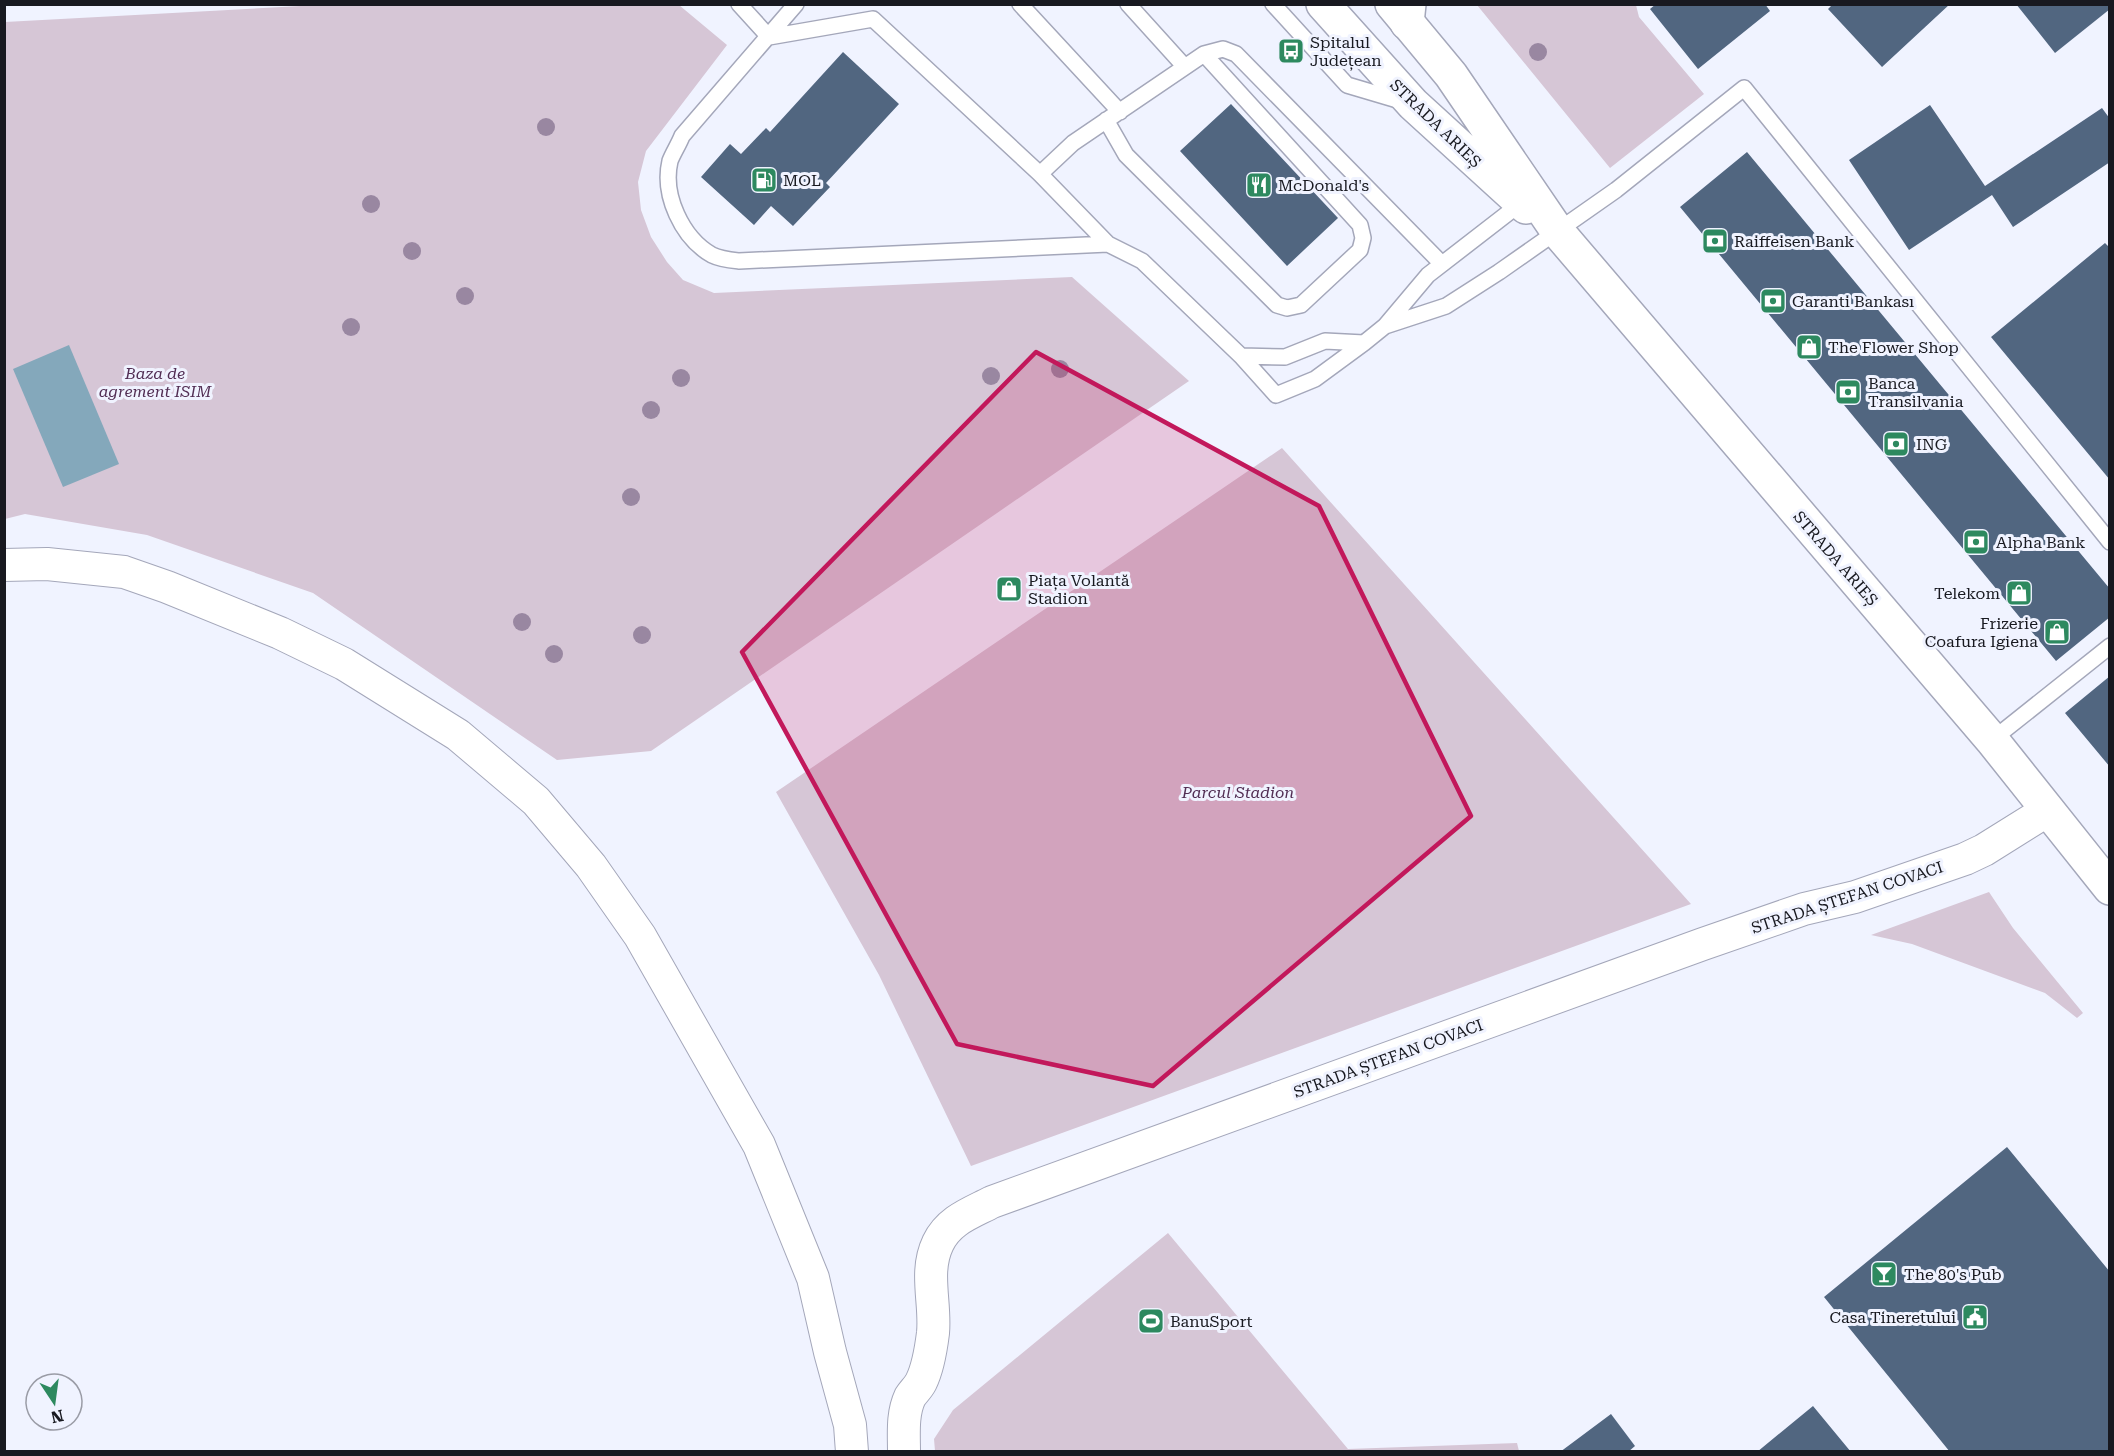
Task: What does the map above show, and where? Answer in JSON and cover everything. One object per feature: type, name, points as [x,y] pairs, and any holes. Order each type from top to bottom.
[{"type":"main road","name":"STRADA ARIEȘ","points":[[1323,4],[1413,104],[1521,203],[1558,232]]},
{"type":"main road","name":"STRADA ARIEȘ","points":[[1403,11],[1451,75],[1558,232],[1992,740],[2109,888]]},
{"type":"street","points":[[4,565],[47,564],[124,572],[280,633],[344,664],[458,735],[536,801],[591,866],[640,936],[759,1145],[813,1278],[850,1425],[852,1452]]},
{"type":"street","name":"STRADA ȘTEFAN COVACI","points":[[904,1452],[904,1419],[910,1397],[921,1382],[933,1332],[931,1271],[938,1243],[953,1222],[992,1202],[1702,944],[1804,909],[1856,897],[1965,859],[1984,850],[2048,810]]},
{"type":"lane","points":[[739,4],[769,37]]},
{"type":"lane","points":[[796,4],[682,136],[670,161],[669,182],[672,200],[682,225],[700,246],[713,255],[726,260],[739,261],[1108,244]]},
{"type":"lane","points":[[1020,4],[1120,112]]},
{"type":"lane","points":[[1128,4],[1185,67]]},
{"type":"lane","points":[[1273,4],[1347,85],[1413,104]]},
{"type":"lane","points":[[769,37],[873,19],[1040,174],[1108,244],[1142,261],[1241,357],[1276,395],[1316,379],[1364,343],[1384,326],[1428,275],[1521,203]]},
{"type":"lane","points":[[1040,174],[1073,143],[1106,120],[1204,54],[1223,49],[1236,54],[1442,264]]},
{"type":"lane","points":[[1106,120],[1126,155],[1276,305],[1287,308],[1301,305],[1360,250],[1363,238],[1360,225],[1204,54]]},
{"type":"lane","points":[[1384,326],[1446,306],[1558,232],[1616,190],[1744,88],[2109,542]]},
{"type":"lane","points":[[1241,357],[1286,357],[1325,341],[1364,343]]},
{"type":"lane","points":[[1992,740],[2109,646]]},
{"type":"highlighted area","points":[[1036,352],[1319,506],[1471,816],[1153,1086],[957,1044],[742,652]]},
{"type":"green space","name":"Baza de agrement ISIM","points":[[337,4],[679,5],[727,45],[646,151],[638,182],[641,210],[651,237],[667,262],[683,280],[714,293],[1072,277],[1189,381],[651,751],[557,760],[313,593],[147,535],[25,514],[5,519],[5,22]]},
{"type":"green space","points":[[1477,5],[1636,5],[1639,17],[1704,94],[1610,168]]},
{"type":"green space","name":"Parcul Stadion","points":[[1282,448],[1691,904],[971,1166],[879,975],[776,792]]},
{"type":"green space","points":[[1989,892],[2013,928],[2083,1013],[2077,1018],[2045,993],[1912,944],[1871,935]]},
{"type":"green space","name":"BanuSport","points":[[1168,1233],[1348,1449],[1517,1443],[1519,1451],[935,1451],[934,1439],[953,1410]]},
{"type":"water","points":[[69,345],[119,464],[63,487],[13,369]]},
{"type":"building","points":[[1656,4],[1765,4],[1770,11],[1698,69],[1650,9]]},
{"type":"building","points":[[1833,4],[1950,4],[1882,67],[1828,9]]},
{"type":"building","points":[[2016,4],[2110,4],[2110,9],[2055,53]]},
{"type":"building","points":[[843,52],[899,104],[826,183],[830,187],[793,226],[771,206],[754,225],[701,177],[730,144],[741,154],[766,128],[770,132]]},
{"type":"building","name":"McDonald's","points":[[1231,104],[1338,218],[1287,266],[1180,151]]},
{"type":"building","points":[[1930,105],[1985,186],[2102,108],[2110,119],[2110,162],[2013,227],[1992,195],[1909,250],[1849,160]]},
{"type":"building","points":[[1747,152],[2110,589],[2110,617],[2056,661],[1680,207]]},
{"type":"building","points":[[2105,243],[2110,248],[2110,480],[1991,337]]},
{"type":"building","points":[[2110,676],[2110,767],[2065,713]]},
{"type":"building","name":"Casa Tineretului","points":[[2007,1147],[2110,1272],[2110,1452],[1950,1452],[1824,1297]]},
{"type":"building","points":[[1813,1406],[1851,1452],[1757,1452]]},
{"type":"building","points":[[1611,1414],[1635,1446],[1628,1452],[1560,1452]]},
{"type":"place","name":"Spitalul Județean","points":[[1291,51]]},
{"type":"place","name":"MOL","points":[[764,180]]},
{"type":"place","name":"McDonald's","points":[[1259,185]]},
{"type":"place","name":"Raiffeisen Bank","points":[[1715,241]]},
{"type":"place","name":"Garanti Bankası","points":[[1773,301]]},
{"type":"place","name":"The Flower Shop","points":[[1809,347]]},
{"type":"place","name":"Banca Transilvania","points":[[1848,392]]},
{"type":"place","name":"ING","points":[[1896,444]]},
{"type":"place","name":"Alpha Bank","points":[[1976,542]]},
{"type":"place","name":"Piața Volantă Stadion","points":[[1009,589]]},
{"type":"place","name":"Telekom","points":[[2019,593]]},
{"type":"place","name":"Frizerie Coafura Igiena","points":[[2057,632]]},
{"type":"place","name":"The 80's Pub","points":[[1884,1274]]},
{"type":"place","name":"Casa Tineretului","points":[[1975,1317]]},
{"type":"place","name":"BanuSport","points":[[1151,1321]]}]
